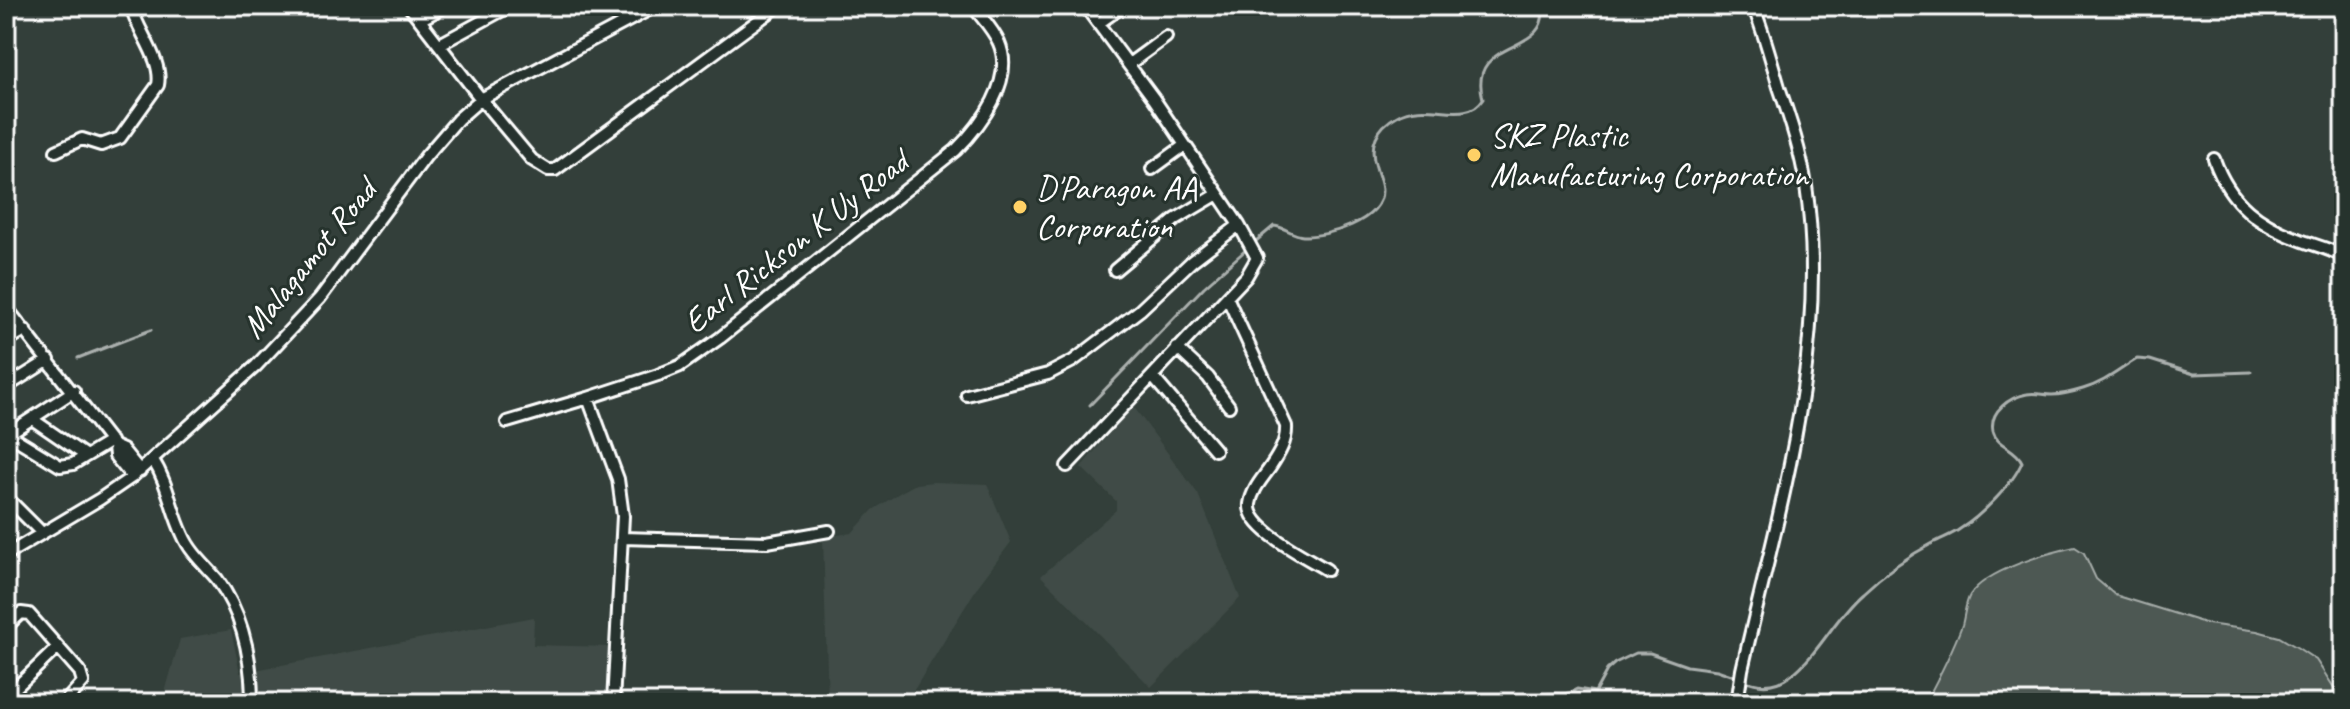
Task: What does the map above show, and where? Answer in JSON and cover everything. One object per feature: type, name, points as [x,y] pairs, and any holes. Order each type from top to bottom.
[{"type":"street","points":[[56,151],[82,139],[101,145],[120,138],[158,85],[158,68],[131,6]]},
{"type":"street","points":[[409,6],[532,160],[540,167],[555,170],[778,6]]},
{"type":"street","points":[[421,19],[446,6]]},
{"type":"street","points":[[440,44],[510,6]]},
{"type":"street","name":"Malagamot Road","points":[[6,555],[136,474],[283,339],[320,298],[426,156],[458,119],[481,99],[656,6]]},
{"type":"street","name":"Earl Rickson K Uy Road","points":[[507,422],[680,366],[788,284],[966,139],[990,104],[1002,71],[999,43],[973,6]]},
{"type":"street","points":[[1067,466],[1252,270],[1257,258],[1239,225],[1185,145],[1085,6]]},
{"type":"street","points":[[1099,23],[1123,6]]},
{"type":"street","points":[[1738,699],[1803,397],[1810,335],[1811,259],[1806,185],[1794,134],[1753,6]]},
{"type":"street","points":[[1129,64],[1166,37]]},
{"type":"street","points":[[1152,169],[1185,145]]},
{"type":"street","points":[[2214,159],[2230,194],[2256,218],[2300,241],[2344,257]]},
{"type":"street","points":[[1115,270],[1176,219],[1218,194]]},
{"type":"street","points":[[967,395],[1048,374],[1073,361],[1140,310],[1192,261],[1239,225]]},
{"type":"street","points":[[1227,297],[1286,426],[1287,436],[1254,491],[1250,509],[1252,516],[1269,533],[1327,570]]},
{"type":"street","points":[[6,307],[112,443],[123,450],[136,474]]},
{"type":"street","points":[[6,341],[25,330]]},
{"type":"street","points":[[1177,348],[1208,377],[1229,406]]},
{"type":"street","points":[[6,387],[49,360]]},
{"type":"street","points":[[1152,376],[1215,450]]},
{"type":"street","points":[[74,391],[7,434],[60,466],[67,466],[112,443]]},
{"type":"street","points":[[588,398],[618,479],[623,516],[613,703]]},
{"type":"street","points":[[32,419],[86,456]]},
{"type":"street","points":[[153,460],[165,482],[183,537],[234,607],[249,655],[252,697]]},
{"type":"street","points":[[6,497],[42,533]]},
{"type":"street","points":[[622,538],[767,542],[829,531]]},
{"type":"street","points":[[6,627],[24,612],[29,614],[83,678],[83,682],[64,703]]},
{"type":"street","points":[[6,697],[58,647]]},
{"type":"shaded area","points":[[1133,406],[1198,494],[1240,598],[1151,687],[1041,576],[1116,510],[1116,501],[1081,467]]},
{"type":"shaded area","points":[[916,484],[987,484],[1011,542],[978,586],[906,703],[828,703],[823,537],[852,533],[873,510],[901,492]]},
{"type":"shaded area","points":[[2075,547],[2084,553],[2096,579],[2115,595],[2208,624],[2279,637],[2298,648],[2316,660],[2344,703],[1925,703],[1958,635],[1968,598],[1978,586],[2003,570]]},
{"type":"shaded area","points":[[534,617],[533,645],[610,647],[606,703],[162,703],[180,639],[231,630],[240,673]]},
{"type":"waterway","points":[[1256,241],[1274,226],[1303,236],[1325,234],[1352,225],[1373,211],[1380,202],[1382,191],[1373,151],[1379,131],[1390,120],[1409,111],[1467,111],[1476,107],[1483,99],[1481,79],[1486,65],[1534,33],[1541,22],[1542,6]]},
{"type":"waterway","points":[[1090,405],[1204,287],[1248,248]]},
{"type":"waterway","points":[[78,358],[151,330]]},
{"type":"waterway","points":[[1744,680],[1768,684],[1790,676],[1871,586],[1914,554],[1954,533],[1996,499],[2022,462],[1998,440],[1993,431],[1994,417],[2008,402],[2030,393],[2056,395],[2083,389],[2105,380],[2137,359],[2194,374],[2251,372]]},
{"type":"waterway","points":[[1533,703],[1544,695],[1565,694],[1577,689],[1595,692],[1607,670],[1636,653],[1650,653],[1687,666],[1717,670],[1737,677]]},
{"type":"place","name":"SKZ Plastic Manufacturing Corporation","points":[[1474,155]]},
{"type":"place","name":"D'Paragon AA Corporation","points":[[1020,207]]}]
